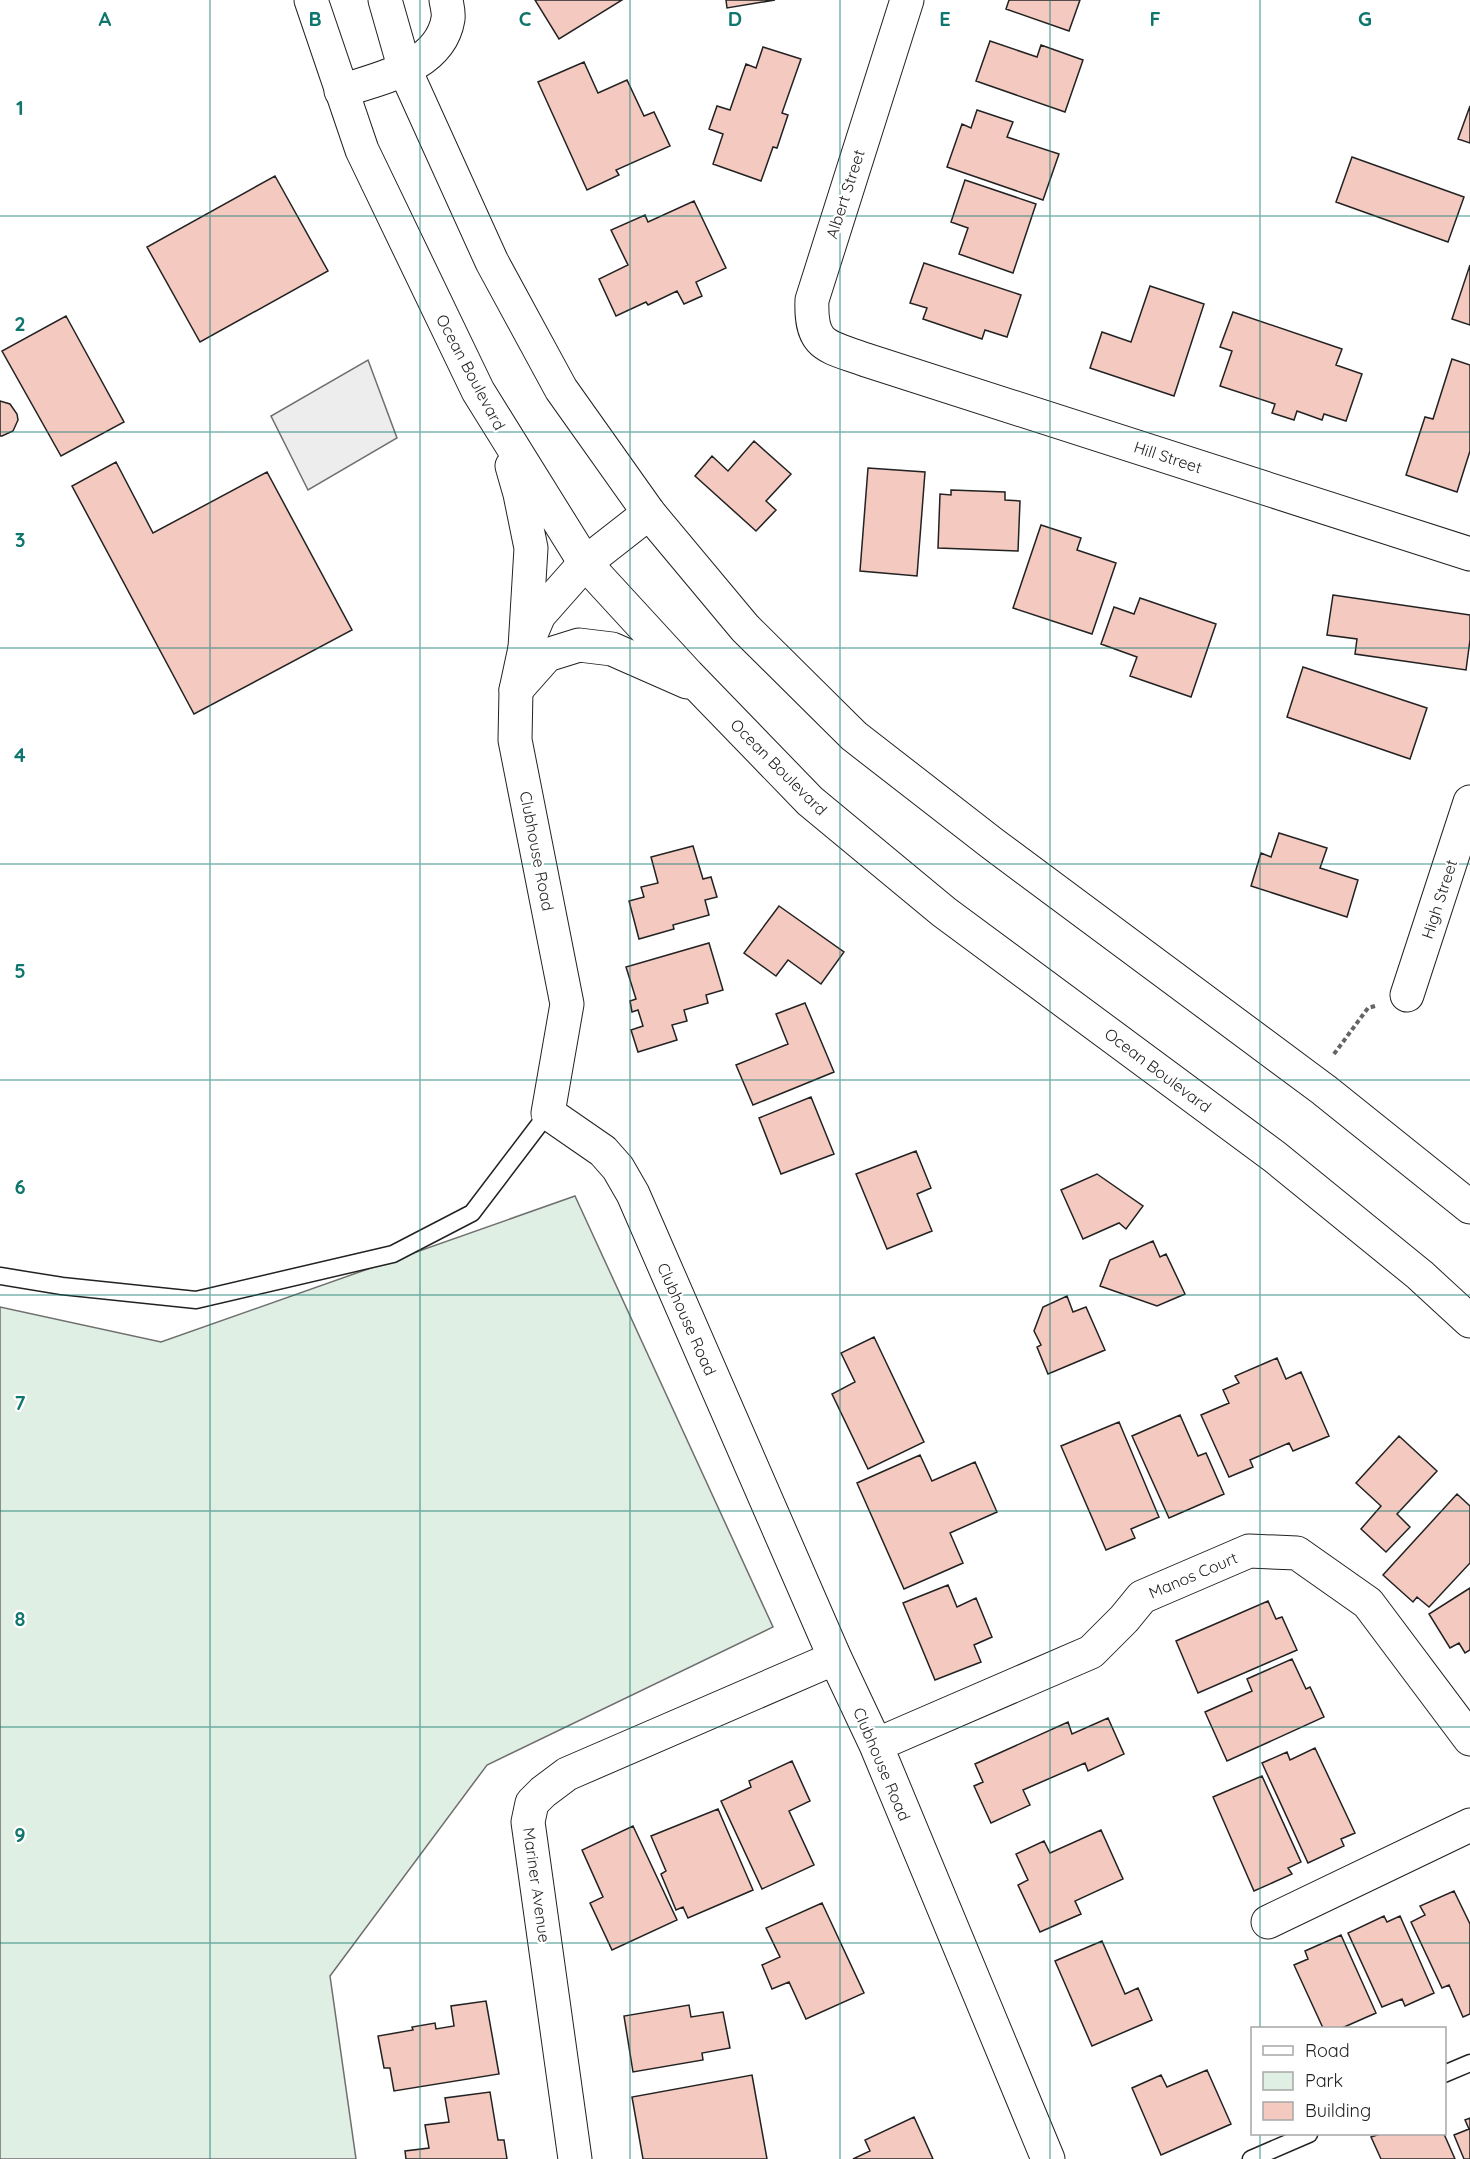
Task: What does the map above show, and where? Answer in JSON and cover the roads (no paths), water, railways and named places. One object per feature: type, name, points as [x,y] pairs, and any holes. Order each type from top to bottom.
[{"type":"street","name":"Ocean Boulevard","points":[[311,0],[362,150],[478,391],[585,563],[810,801],[944,912],[1275,1157],[1420,1275],[1470,1321]]},
{"type":"street","points":[[385,0],[405,70],[492,262],[561,389],[649,513],[745,628],[854,736],[993,844],[1324,1090],[1470,1208]]},
{"type":"street","points":[[342,91],[405,70],[426,56],[441,36],[448,18],[446,0]]},
{"type":"street","name":"Albert Street","points":[[866,360],[826,345],[815,333],[811,321],[812,300],[907,0]]},
{"type":"street","name":"Hill Street","points":[[866,360],[1470,554]]},
{"type":"street","points":[[499,426],[520,494],[531,548],[525,648]]},
{"type":"street","name":"Clubhouse Road","points":[[649,513],[585,563],[539,615],[525,648],[516,690],[515,740],[567,1004],[548,1113],[603,1151],[618,1168],[633,1194],[835,1658],[876,1745],[1048,2159]]},
{"type":"street","points":[[516,690],[547,656],[579,645],[612,649],[702,689]]},
{"type":"street","name":"High Street","points":[[1407,995],[1470,802]]},
{"type":"street","name":"Manos Court","points":[[876,1745],[1091,1652],[1142,1597],[1249,1551],[1297,1553],[1368,1603],[1470,1739]]},
{"type":"street","name":"Mariner Avenue","points":[[575,2159],[528,1822],[532,1803],[567,1774],[835,1658]]},
{"type":"street","points":[[1268,1922],[1470,1825]]},
{"type":"lane","points":[[0,1276],[62,1286],[196,1300],[393,1254],[472,1213],[548,1113]]},
{"type":"lane","points":[[1446,2073],[1470,2063]]},
{"type":"lane","points":[[1251,2159],[1305,2135]]}]
